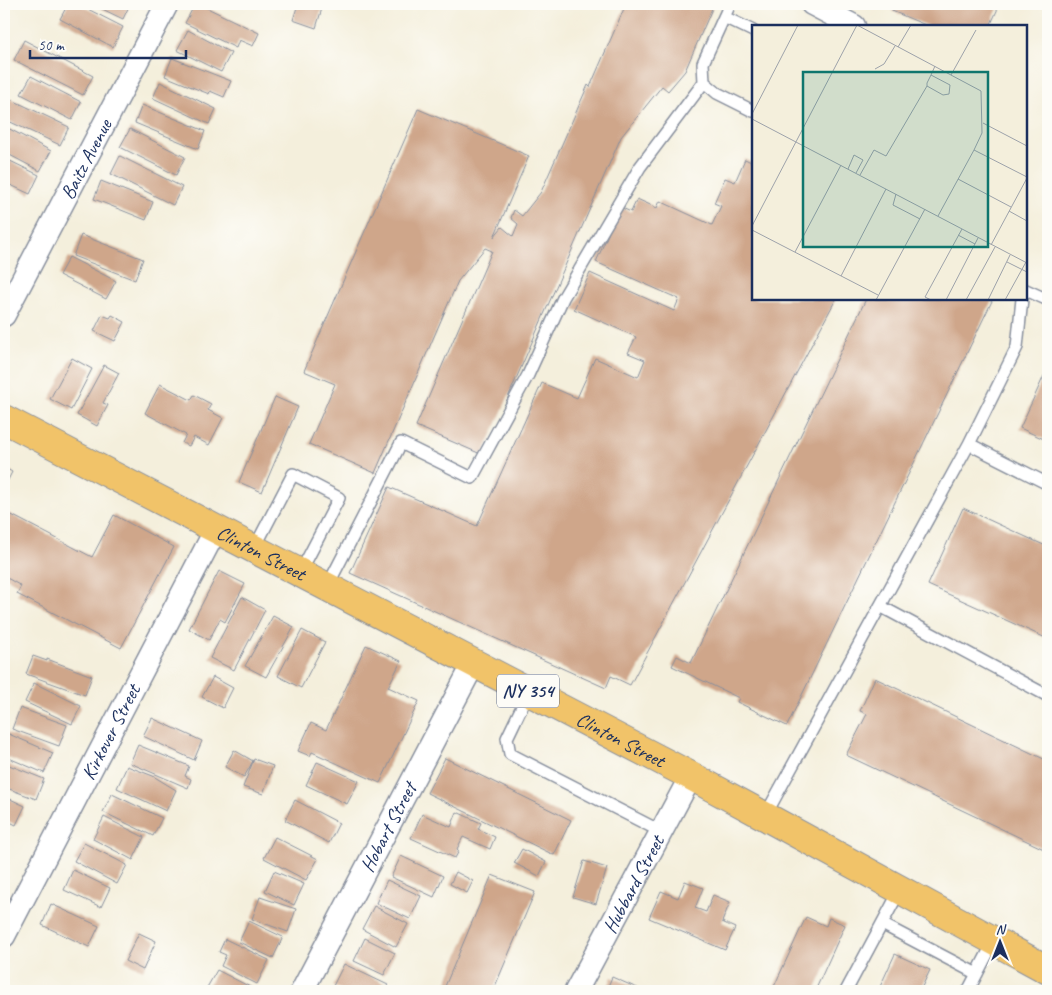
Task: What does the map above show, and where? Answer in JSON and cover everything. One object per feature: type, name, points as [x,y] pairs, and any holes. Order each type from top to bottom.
[{"type":"main road","name":"Clinton Street","points":[[4,418],[691,776],[1048,970]]},
{"type":"street","name":"Baitz Avenue","points":[[4,315],[167,4]]},
{"type":"street","points":[[812,4],[846,16]]},
{"type":"street","name":"Kirkover Street","points":[[4,936],[216,529]]},
{"type":"street","name":"Hobart Street","points":[[302,991],[474,663]]},
{"type":"street","name":"Hubbard Street","points":[[576,991],[691,776]]},
{"type":"lane","points":[[327,587],[401,443],[472,478],[528,375],[563,298],[640,167],[704,82],[703,63],[730,4]]},
{"type":"lane","points":[[724,16],[752,30]]},
{"type":"lane","points":[[704,82],[716,93],[752,110]]},
{"type":"lane","points":[[1027,290],[1048,300]]},
{"type":"lane","points":[[765,816],[969,444],[1017,347],[1022,300]]},
{"type":"lane","points":[[969,444],[1048,484]]},
{"type":"lane","points":[[254,549],[293,474],[339,498],[300,572]]},
{"type":"lane","points":[[880,606],[1048,696]]},
{"type":"lane","points":[[529,692],[507,738],[510,754],[662,832]]},
{"type":"lane","points":[[846,991],[900,890]]},
{"type":"lane","points":[[882,924],[977,974]]},
{"type":"lane","points":[[968,991],[994,940]]},
{"type":"building","points":[[68,4],[78,4],[123,27],[113,47],[60,19]]},
{"type":"building","points":[[92,4],[130,4],[123,19]]},
{"type":"building","points":[[195,4],[199,4],[259,33],[253,46],[239,40],[236,48],[185,23]]},
{"type":"building","points":[[298,4],[323,5],[316,28],[293,20]]},
{"type":"building","points":[[626,4],[714,4],[685,71],[668,91],[662,86],[621,137],[483,455],[416,426],[492,251],[485,248],[458,281],[375,473],[309,444],[335,384],[304,371],[418,109],[529,156],[494,237],[502,227],[513,236],[518,224],[511,218],[514,210],[522,216],[541,192]]},
{"type":"building","points":[[895,4],[1000,4],[990,25],[926,25],[892,11]]},
{"type":"building","points":[[188,30],[231,53],[221,72],[177,50]]},
{"type":"building","points":[[24,40],[93,76],[83,95],[14,60]]},
{"type":"building","points":[[172,58],[231,81],[224,97],[210,91],[209,94],[165,76]]},
{"type":"building","points":[[31,76],[81,102],[72,120],[21,94]]},
{"type":"building","points":[[160,82],[216,109],[209,124],[153,98]]},
{"type":"building","points":[[6,97],[69,127],[60,145],[4,119],[4,101]]},
{"type":"building","points":[[142,105],[205,131],[198,149],[135,123]]},
{"type":"building","points":[[4,126],[51,151],[40,171],[4,152]]},
{"type":"building","points":[[130,129],[185,157],[176,175],[120,147]]},
{"type":"building","points":[[120,156],[182,187],[173,205],[111,174]]},
{"type":"building","points":[[4,158],[39,175],[30,194],[4,182]]},
{"type":"building","points":[[745,159],[752,162],[752,300],[835,300],[630,685],[611,676],[606,688],[350,573],[389,487],[477,526],[542,383],[577,398],[595,358],[638,377],[645,360],[628,353],[636,337],[574,309],[590,273],[674,311],[679,299],[596,262],[620,207],[631,212],[637,199],[657,208],[660,201],[712,225],[721,206],[714,203],[725,178],[735,182]]},
{"type":"building","points":[[101,181],[153,202],[146,220],[94,199]]},
{"type":"building","points":[[81,235],[143,259],[135,280],[73,256]]},
{"type":"building","points":[[69,257],[116,281],[106,299],[59,275]]},
{"type":"building","points":[[866,300],[992,301],[787,726],[737,702],[739,698],[672,666],[677,656],[691,663]]},
{"type":"building","points":[[102,315],[110,318],[112,315],[125,322],[115,341],[94,331]]},
{"type":"building","points":[[72,358],[92,369],[71,410],[50,399]]},
{"type":"building","points":[[104,365],[119,373],[103,403],[108,405],[97,426],[77,415]]},
{"type":"building","points":[[1048,367],[1048,441],[1020,428]]},
{"type":"building","points":[[160,384],[191,400],[194,395],[211,404],[208,410],[223,418],[209,445],[194,437],[189,446],[182,443],[186,435],[145,413]]},
{"type":"building","points":[[275,397],[298,407],[262,492],[239,482]]},
{"type":"building","points":[[4,467],[12,472],[4,488]]},
{"type":"building","points":[[963,508],[1048,547],[1048,639],[928,585]]},
{"type":"building","points":[[4,511],[92,557],[114,515],[174,547],[121,648],[17,594],[21,586],[7,578],[4,584]]},
{"type":"building","points":[[219,571],[245,584],[225,622],[220,619],[209,640],[189,629]]},
{"type":"building","points":[[242,597],[265,610],[234,670],[210,658]]},
{"type":"building","points":[[273,616],[294,627],[266,677],[245,666]]},
{"type":"building","points":[[302,630],[325,642],[301,688],[278,676]]},
{"type":"building","points":[[366,645],[401,661],[388,687],[419,701],[380,783],[312,752],[310,756],[298,751],[311,723],[326,730]]},
{"type":"building","points":[[33,656],[47,661],[47,659],[92,676],[85,695],[26,674]]},
{"type":"building","points":[[213,677],[233,688],[223,708],[202,697]]},
{"type":"building","points":[[875,678],[1048,761],[1048,851],[846,755],[867,714],[860,711]]},
{"type":"building","points":[[34,683],[81,706],[72,724],[25,702]]},
{"type":"building","points":[[20,708],[67,725],[59,746],[12,729]]},
{"type":"building","points":[[152,718],[202,741],[194,760],[143,736]]},
{"type":"building","points":[[4,732],[53,753],[44,773],[4,756]]},
{"type":"building","points":[[138,745],[189,766],[185,776],[191,779],[188,788],[130,763]]},
{"type":"building","points":[[234,750],[253,761],[244,777],[225,767]]},
{"type":"building","points":[[445,758],[571,820],[554,855],[427,793]]},
{"type":"building","points":[[254,759],[273,766],[263,794],[243,787]]},
{"type":"building","points":[[317,762],[359,781],[347,804],[306,785]]},
{"type":"building","points":[[4,763],[44,779],[36,799],[4,787]]},
{"type":"building","points":[[127,766],[153,776],[176,790],[166,811],[117,788]]},
{"type":"building","points":[[112,794],[162,818],[153,836],[103,812]]},
{"type":"building","points":[[4,796],[25,806],[16,825],[4,819]]},
{"type":"building","points":[[295,800],[339,823],[329,843],[285,820]]},
{"type":"building","points":[[457,812],[481,823],[478,829],[495,837],[490,849],[463,837],[455,858],[411,838],[422,814],[451,827]]},
{"type":"building","points":[[104,817],[144,837],[133,860],[93,839]]},
{"type":"building","points":[[275,837],[318,859],[306,880],[264,858]]},
{"type":"building","points":[[84,843],[127,865],[117,884],[74,861]]},
{"type":"building","points":[[522,849],[546,862],[539,876],[514,863]]},
{"type":"building","points":[[401,856],[443,876],[434,897],[391,877]]},
{"type":"building","points":[[584,861],[607,868],[596,904],[573,897]]},
{"type":"building","points":[[73,870],[110,888],[101,907],[64,890]]},
{"type":"building","points":[[274,871],[304,884],[294,905],[265,891]]},
{"type":"building","points":[[456,872],[473,881],[467,893],[450,884]]},
{"type":"building","points":[[492,875],[535,892],[493,991],[443,991]]},
{"type":"building","points":[[387,880],[421,896],[410,919],[376,903]]},
{"type":"building","points":[[685,881],[703,888],[695,908],[706,912],[713,895],[730,902],[722,922],[735,928],[725,950],[649,918],[661,891],[678,898]]},
{"type":"building","points":[[260,897],[296,909],[288,932],[252,919]]},
{"type":"building","points":[[51,904],[99,926],[89,947],[42,925]]},
{"type":"building","points":[[374,906],[408,924],[396,947],[362,929]]},
{"type":"building","points":[[806,917],[826,926],[829,918],[845,925],[815,991],[772,991]]},
{"type":"building","points":[[249,921],[283,937],[273,958],[239,942]]},
{"type":"building","points":[[139,933],[156,941],[143,970],[125,961]]},
{"type":"building","points":[[365,938],[395,953],[384,975],[354,961]]},
{"type":"building","points":[[225,939],[269,960],[257,984],[221,966],[226,955],[219,952]]},
{"type":"building","points":[[895,954],[930,970],[920,991],[878,991]]},
{"type":"building","points":[[344,964],[388,985],[385,991],[344,991],[333,986]]},
{"type":"building","points":[[217,970],[258,991],[205,991]]},
{"type":"building","points":[[612,977],[644,991],[606,991]]}]
